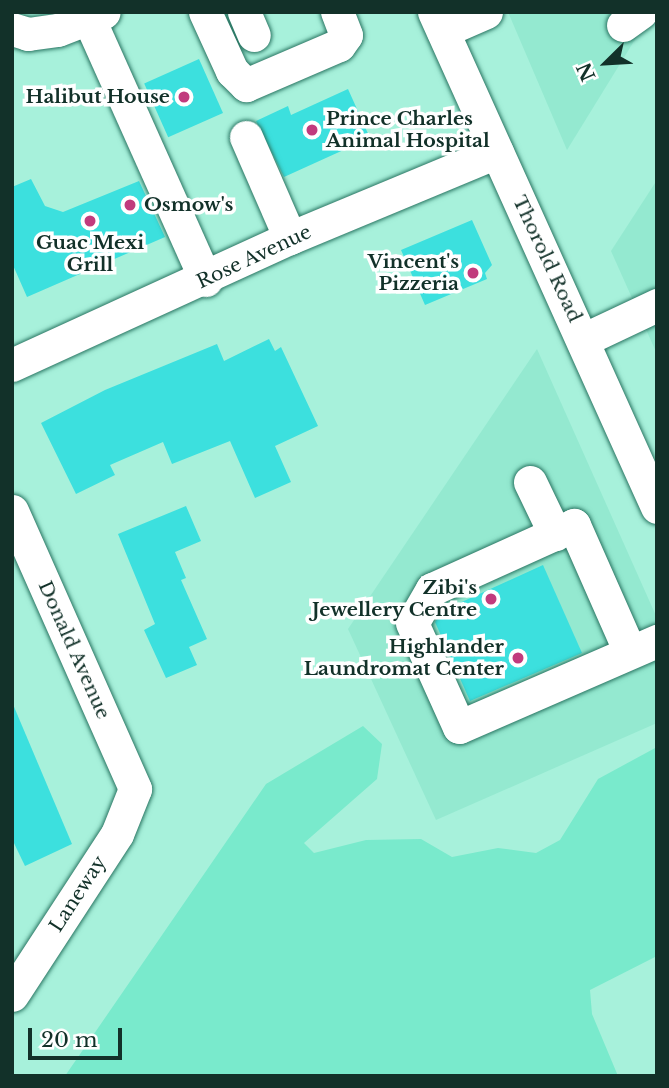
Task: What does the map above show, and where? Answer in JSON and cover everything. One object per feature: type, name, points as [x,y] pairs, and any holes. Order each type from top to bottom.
[{"type":"street","points":[[205,12],[232,71],[246,85],[339,45],[346,35],[337,12]]},
{"type":"street","points":[[439,21],[486,12]]},
{"type":"street","points":[[12,29],[38,33],[97,15],[206,280]]},
{"type":"street","name":"Thorold Road","points":[[439,21],[585,339],[657,507]]},
{"type":"street","points":[[246,137],[290,238]]},
{"type":"street","name":"Rose Avenue","points":[[12,365],[206,280],[290,238],[497,152]]},
{"type":"street","points":[[585,339],[657,305]]},
{"type":"street","points":[[530,482],[555,534]]},
{"type":"street","name":"Donald Avenue","points":[[12,511],[135,789]]},
{"type":"street","points":[[575,525],[643,646],[459,727],[412,623],[432,589],[575,525]]},
{"type":"street","name":"Laneway","points":[[12,995],[117,834],[135,789]]},
{"type":"shaded area","points":[[508,12],[652,12],[567,150]]},
{"type":"shaded area","points":[[657,180],[657,354],[611,251]]},
{"type":"shaded area","points":[[537,349],[657,618],[657,723],[436,820],[348,629]]},
{"type":"shaded area","points":[[363,726],[382,744],[377,779],[304,843],[314,853],[366,840],[421,839],[452,857],[498,848],[536,853],[560,840],[598,779],[657,747],[657,956],[590,990],[592,1014],[618,1076],[65,1076],[266,784]]},
{"type":"building","points":[[199,59],[223,113],[168,137],[144,83]]},
{"type":"building","name":"Prince Charles Animal Hospital","points":[[348,89],[370,138],[284,177],[256,121],[288,106],[291,115]]},
{"type":"building","points":[[31,179],[45,206],[63,212],[139,181],[165,237],[27,297],[12,263],[12,187]]},
{"type":"building","points":[[472,220],[492,265],[485,273],[487,279],[425,305],[401,250]]},
{"type":"building","points":[[269,339],[275,351],[281,347],[318,426],[275,446],[291,482],[255,498],[230,441],[172,464],[163,442],[110,465],[115,475],[76,494],[41,423],[105,390],[217,344],[224,361]]},
{"type":"building","points":[[186,506],[201,541],[175,552],[186,578],[181,580],[207,639],[189,647],[197,665],[166,678],[144,630],[155,624],[118,534]]},
{"type":"building","points":[[543,565],[582,653],[470,701],[435,622],[442,611]]},
{"type":"building","points":[[12,702],[72,844],[25,866],[12,839]]},
{"type":"place","name":"Halibut House","points":[[184,97]]},
{"type":"place","name":"Prince Charles Animal Hospital","points":[[312,130]]},
{"type":"place","name":"Osmow's","points":[[130,205]]},
{"type":"place","name":"Guac Mexi Grill","points":[[90,221]]},
{"type":"place","name":"Vincent's Pizzeria","points":[[473,273]]},
{"type":"place","name":"Zibi's Jewellery Centre","points":[[491,599]]},
{"type":"place","name":"Highlander Laundromat Center","points":[[518,658]]}]
